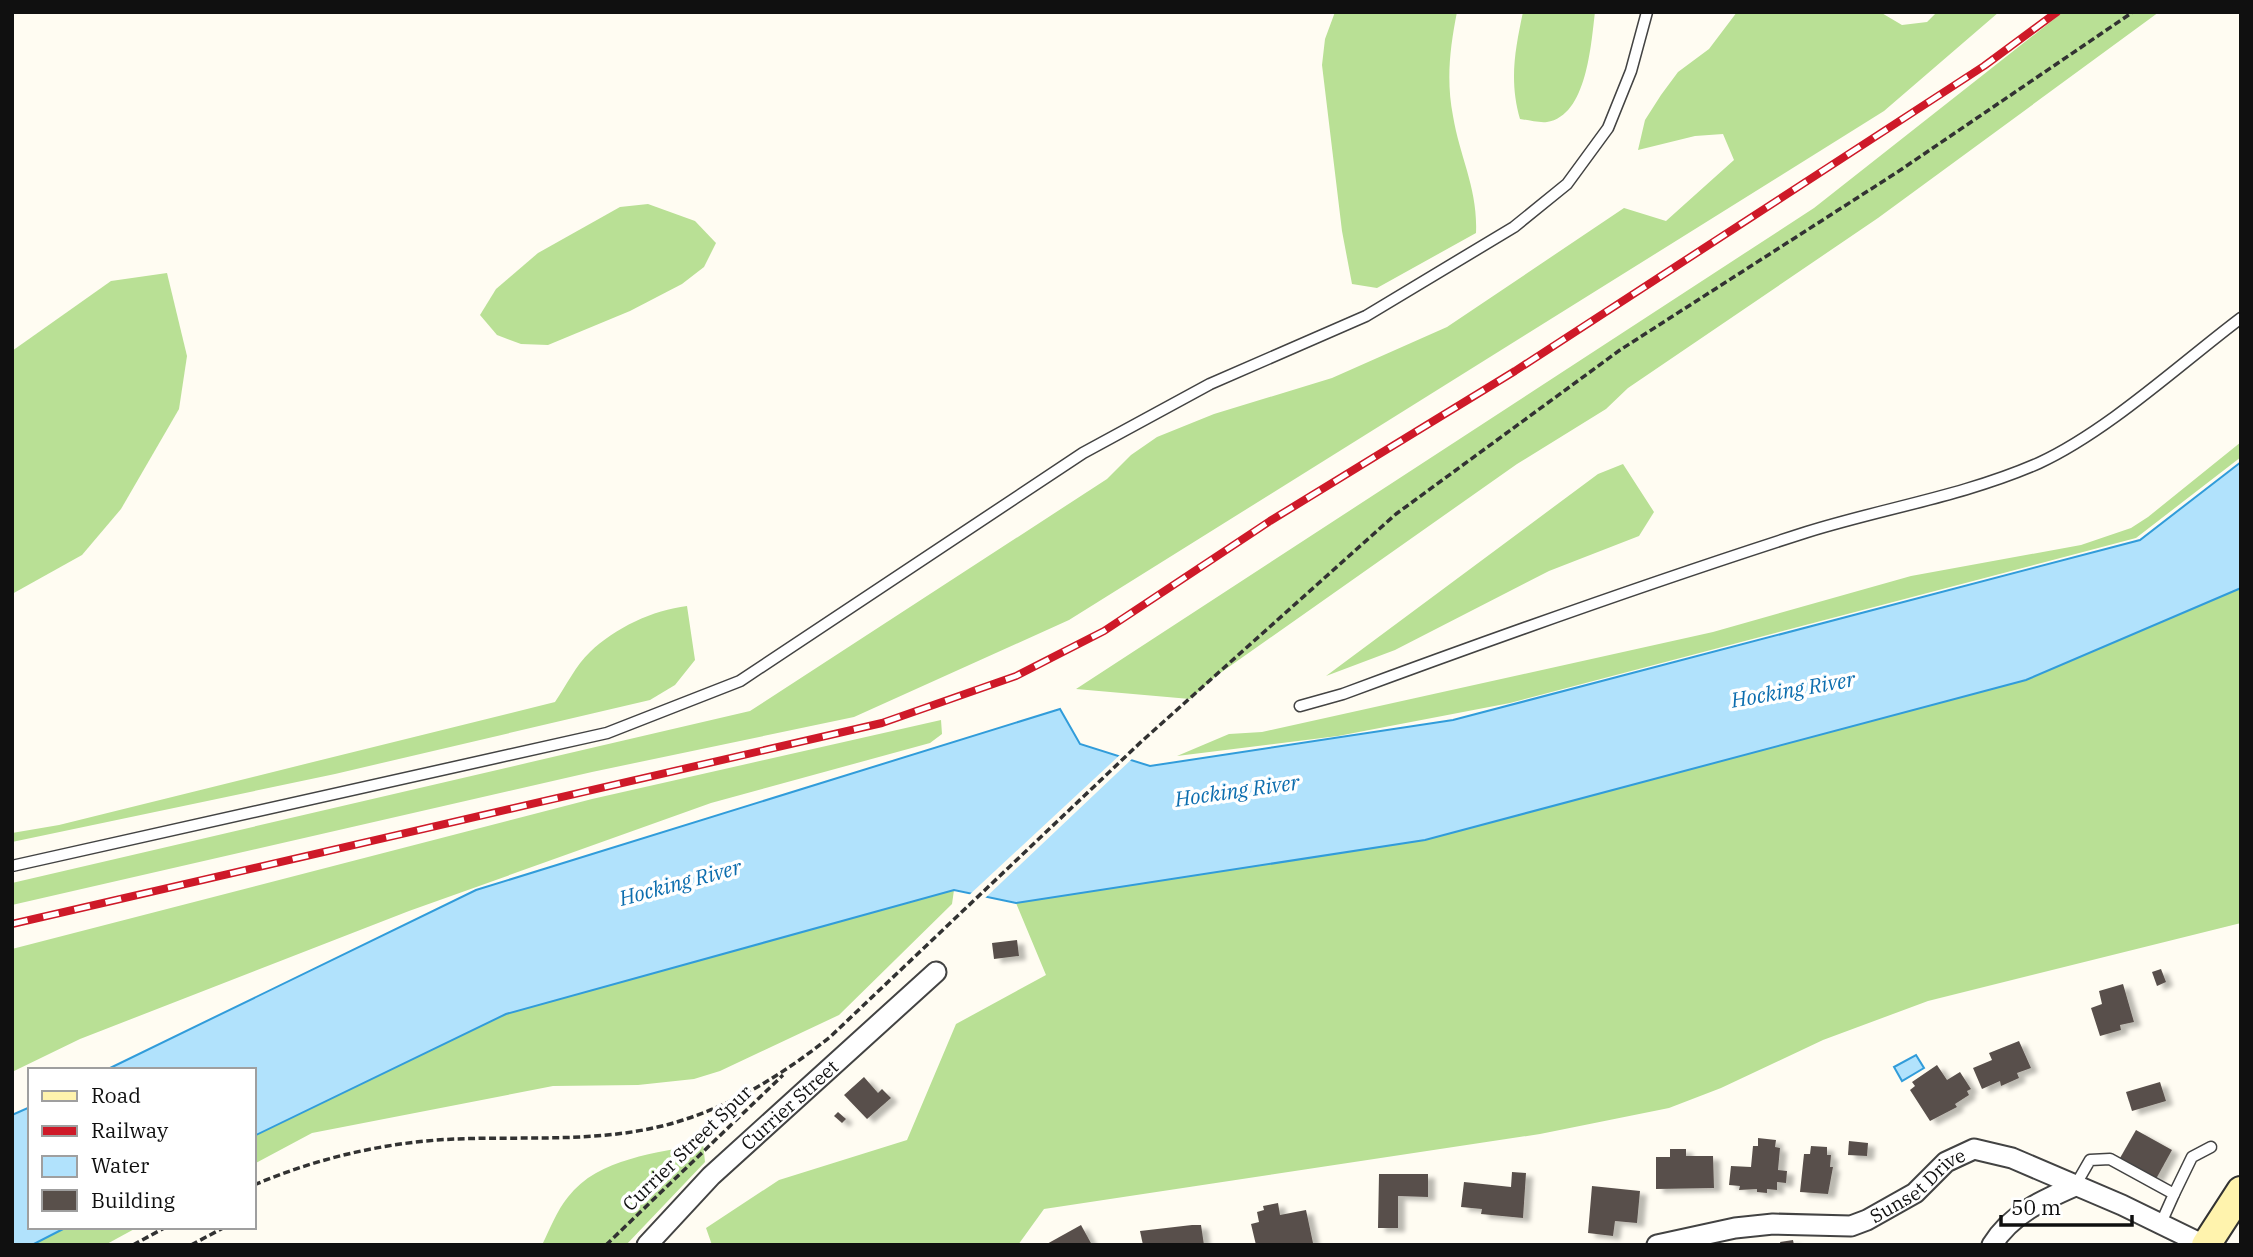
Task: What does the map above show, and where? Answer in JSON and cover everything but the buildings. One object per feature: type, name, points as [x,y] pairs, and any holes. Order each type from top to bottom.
[{"type":"main road","points":[[2205,1245],[2241,1191]]},
{"type":"street","name":"Currier Street","points":[[647,1245],[721,1167],[936,972]]},
{"type":"street","name":"Sunset Drive","points":[[1657,1245],[1735,1228],[1773,1224],[1851,1226],[1916,1193],[1946,1162],[1974,1149],[2012,1158],[2205,1245]]},
{"type":"street","points":[[1992,1245],[2008,1224],[2022,1214],[2075,1186]]},
{"type":"lane","points":[[12,866],[607,733],[740,681],[1083,453],[1210,384],[1366,316],[1514,227],[1567,184],[1608,128],[1631,71],[1647,12]]},
{"type":"lane","points":[[1300,706],[1343,694],[1650,582],[1822,527],[1955,495],[2041,462],[2103,424],[2241,318]]},
{"type":"lane","points":[[2161,1223],[2192,1157],[2211,1147]]},
{"type":"lane","points":[[2075,1186],[2090,1160],[2110,1159],[2174,1194]]},
{"type":"path","points":[[256,1184],[303,1166],[397,1144],[453,1139],[601,1136],[682,1121],[787,1072],[830,1037],[1142,741],[1396,514],[1619,350],[1981,117],[2133,12]]},
{"type":"path","name":"Currier Street Spur","points":[[606,1245],[787,1072]]},
{"type":"path","points":[[133,1245],[162,1229]]},
{"type":"path","points":[[191,1245],[221,1229]]},
{"type":"green space","points":[[1335,12],[1457,12],[1449,77],[1451,103],[1474,202],[1476,233],[1377,288],[1352,284],[1342,231],[1322,65],[1325,39]]},
{"type":"green space","points":[[1523,12],[1595,12],[1589,59],[1579,93],[1571,107],[1560,117],[1547,122],[1520,119],[1514,65]]},
{"type":"green space","points":[[1737,12],[1880,12],[1902,25],[1927,22],[1937,12],[1999,12],[1884,111],[1069,620],[854,717],[592,772],[12,905],[12,883],[750,711],[1107,479],[1131,455],[1157,437],[1214,414],[1332,378],[1447,327],[1624,208],[1666,221],[1734,160],[1723,134],[1695,136],[1638,150],[1645,120],[1678,72],[1709,49]]},
{"type":"green space","points":[[2063,12],[2159,12],[1878,218],[1628,388],[1606,409],[1517,464],[1216,676],[1190,699],[1076,689],[1814,208]]},
{"type":"green space","points":[[648,204],[695,221],[716,243],[704,267],[682,284],[630,311],[548,345],[521,344],[497,335],[480,315],[496,289],[538,253],[620,207]]},
{"type":"green space","points":[[167,273],[187,356],[179,409],[121,509],[82,555],[12,594],[12,351],[111,281]]},
{"type":"green space","points":[[2241,442],[2241,457],[2136,538],[1510,703],[1338,736],[1177,756],[1229,734],[1262,732],[1713,632],[1911,576],[2081,545],[2131,528]]},
{"type":"green space","points":[[1623,464],[1654,512],[1639,536],[1549,571],[1395,650],[1326,676],[1598,474]]},
{"type":"green space","points":[[2241,588],[2241,923],[1928,1001],[1823,1040],[1721,1088],[1669,1108],[1540,1134],[1044,1209],[1018,1245],[712,1245],[706,1228],[779,1180],[907,1140],[956,1024],[1046,975],[1016,903],[1425,840],[2026,680]]},
{"type":"green space","points":[[687,606],[695,660],[675,685],[650,700],[335,774],[12,842],[12,833],[59,825],[555,702],[585,657],[611,635],[648,616]]},
{"type":"green space","points":[[941,720],[942,734],[930,743],[711,803],[409,911],[80,1039],[12,1072],[12,949],[592,799]]},
{"type":"green space","points":[[954,890],[952,904],[839,1015],[720,1071],[694,1079],[638,1085],[553,1086],[312,1133],[256,1163],[256,1135],[506,1014]]},
{"type":"green space","points":[[703,1143],[705,1162],[626,1245],[542,1245],[564,1202],[596,1173],[630,1159]]},
{"type":"green space","points":[[63,1229],[134,1229],[105,1245],[32,1245]]},
{"type":"water","name":"Hocking River","points":[[2241,462],[2241,588],[2026,680],[1425,840],[1016,903],[954,890],[506,1014],[256,1135],[256,1068],[110,1068],[476,890],[1060,709],[1080,744],[1150,766],[1453,720],[2140,540]]},
{"type":"water","points":[[1916,1055],[1924,1068],[1902,1081],[1894,1067]]},
{"type":"water","points":[[28,1108],[28,1229],[63,1229],[32,1245],[12,1245],[12,1115]]},
{"type":"pier","points":[[1122,753],[1134,757],[983,900],[967,897]]},
{"type":"railway","points":[[12,924],[882,723],[1016,676],[1104,631],[1270,521],[1515,371],[1984,66],[2057,12]]}]
